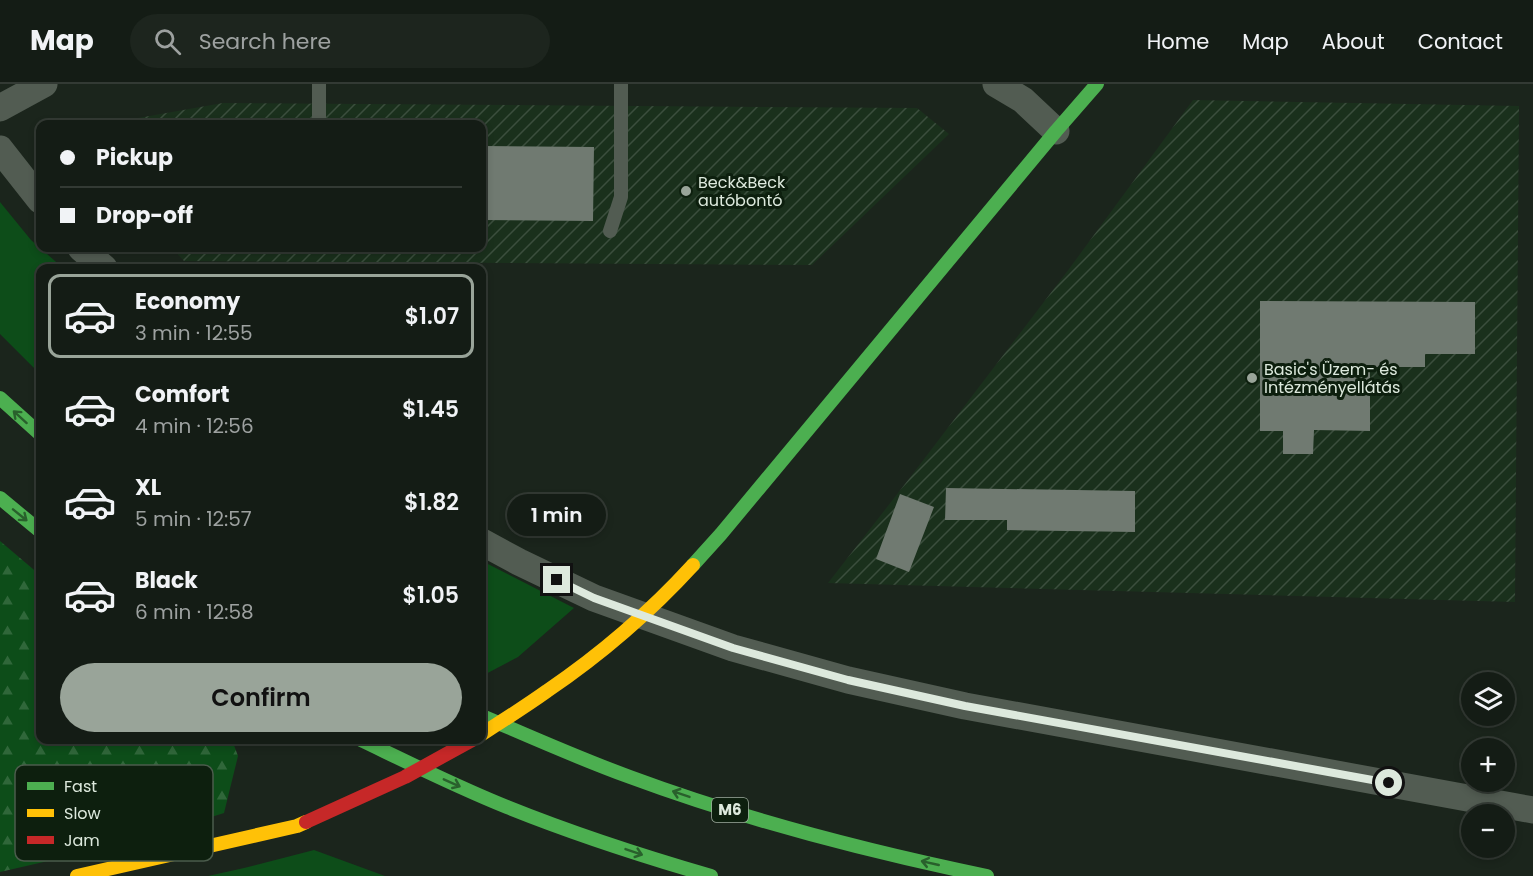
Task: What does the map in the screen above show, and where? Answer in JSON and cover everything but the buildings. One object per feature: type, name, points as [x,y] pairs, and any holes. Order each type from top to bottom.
[{"type":"main road","points":[[486,731],[549,690],[605,647],[667,593],[722,534],[1097,84]]},
{"type":"main road","points":[[0,398],[36,430]]},
{"type":"main road","points":[[0,498],[36,528]]},
{"type":"main road","name":"M6","points":[[486,718],[582,759],[688,797],[828,840],[987,876]]},
{"type":"main road","points":[[369,744],[507,807],[590,838],[711,876]]},
{"type":"main road","points":[[213,846],[297,826],[405,777],[465,744]]},
{"type":"main road","points":[[77,876],[147,861]]},
{"type":"street","points":[[996,84],[1023,100],[1056,131]]},
{"type":"street","points":[[0,108],[32,87]]},
{"type":"street","points":[[0,149],[36,195]]},
{"type":"street","points":[[86,252],[99,264]]},
{"type":"street","points":[[486,544],[594,598],[733,648],[848,680],[965,706],[1533,810]]},
{"type":"lane","points":[[319,120],[320,84]]},
{"type":"lane","points":[[610,231],[621,197],[621,84]]},
{"type":"shaded area","points":[[1193,100],[1519,106],[1515,602],[828,583],[1069,269]]},
{"type":"shaded area","name":"Beck&Beck autóbontó","points":[[223,103],[917,108],[949,134],[812,265],[184,261],[176,252],[486,252],[486,120],[127,120]]},
{"type":"green space","points":[[0,202],[36,244],[36,252],[45,252],[58,264],[36,264],[36,370],[0,334]]},
{"type":"green space","points":[[0,541],[36,572],[36,744],[234,744],[238,756],[224,813],[213,816],[213,765],[15,765],[15,861],[48,861],[0,872]]},
{"type":"green space","points":[[486,563],[574,608],[518,657],[486,674]]},
{"type":"green space","points":[[314,850],[385,876],[208,876],[244,868]]},
{"type":"traffic: fast","points":[[693,565],[1097,84]]},
{"type":"traffic: fast","points":[[0,398],[36,430]]},
{"type":"traffic: fast","points":[[0,498],[36,528]]},
{"type":"traffic: fast","points":[[486,718],[611,770],[762,821],[851,845],[987,876]]},
{"type":"traffic: fast","points":[[369,744],[433,775],[532,817],[659,861],[711,876]]},
{"type":"traffic: slow","points":[[486,731],[539,697],[605,648],[642,616],[693,565]]},
{"type":"traffic: slow","points":[[213,845],[306,822]]},
{"type":"traffic: slow","points":[[77,876],[143,861]]},
{"type":"traffic: jam","points":[[306,822],[405,777],[465,744]]},
{"type":"place","name":"Beck&Beck autóbontó","points":[[686,191]]},
{"type":"place","name":"Basic's Üzem- és Intézményellátás","points":[[1252,378]]},
{"type":"route","points":[[557,580],[594,598],[733,648],[848,680],[965,706],[1389,783]]}]
